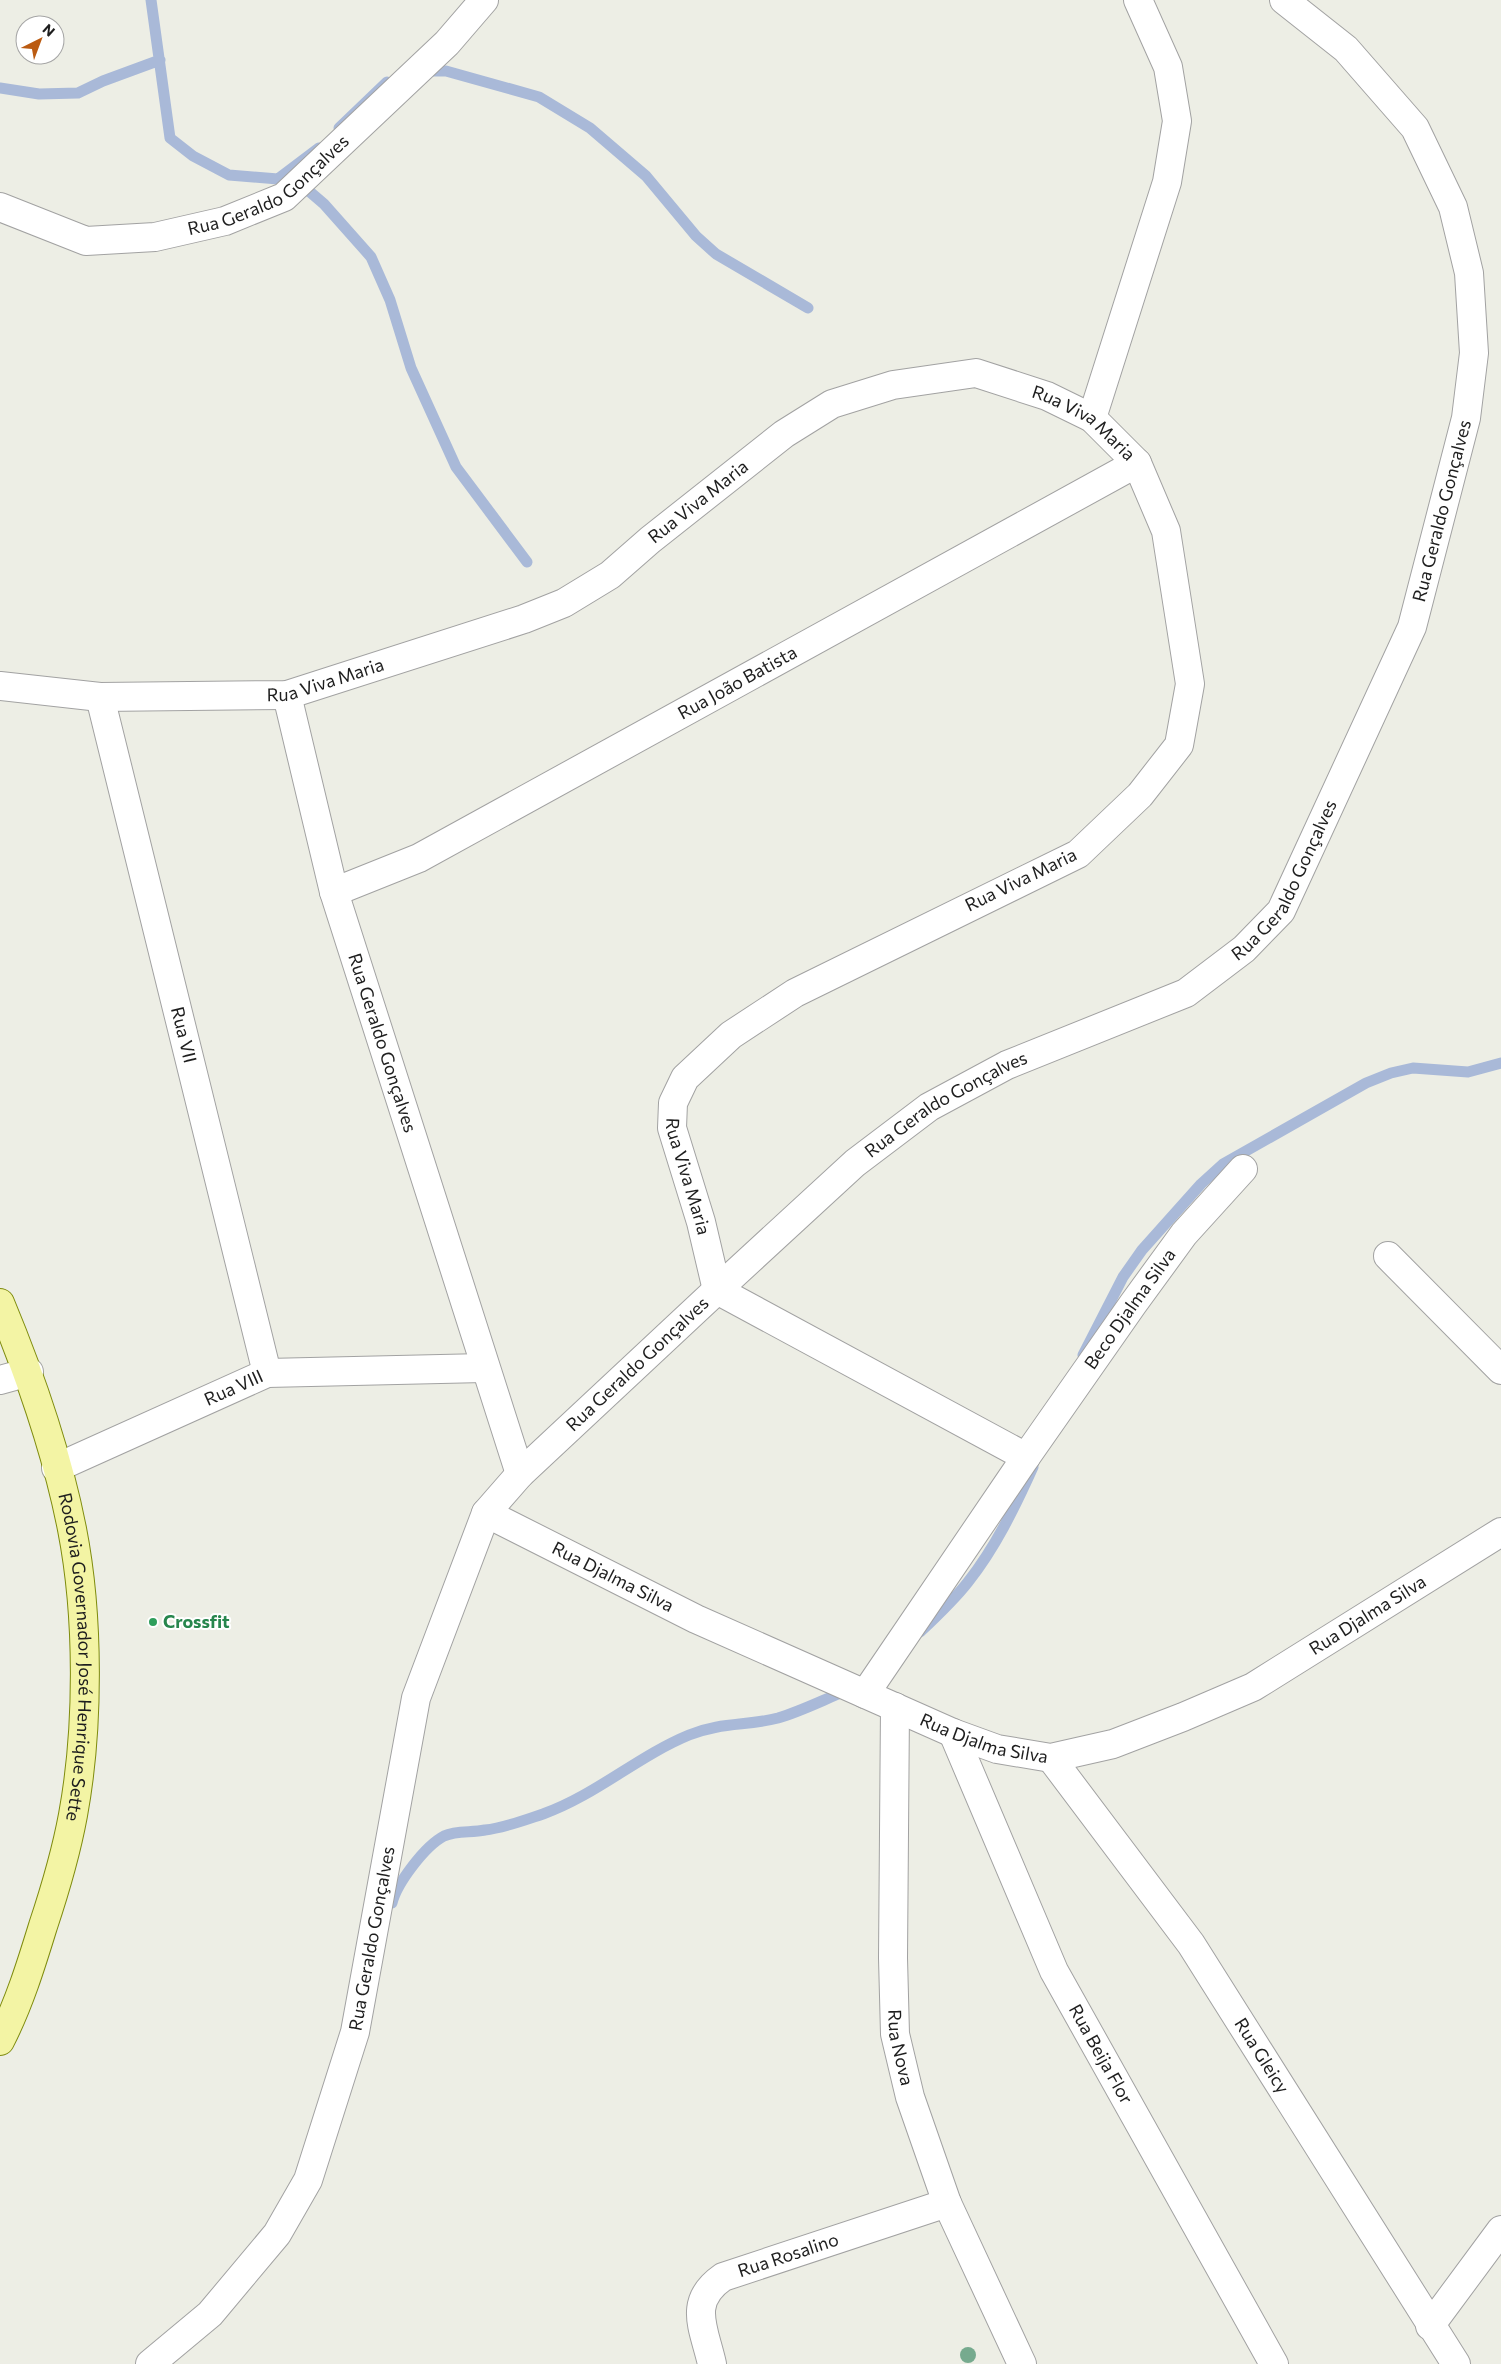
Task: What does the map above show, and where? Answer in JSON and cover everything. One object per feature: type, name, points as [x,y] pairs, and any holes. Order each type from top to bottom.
[{"type":"main road","name":"Rodovia Governador José Henrique Sette","points":[[0,1304],[29,1372],[72,1530],[80,1592],[84,1645],[83,1736],[73,1815],[58,1879],[28,1975],[0,2041]]},
{"type":"street","name":"Rua Geraldo Gonçalves","points":[[0,207],[86,241],[155,237],[225,221],[284,197],[447,43],[484,0]]},
{"type":"street","points":[[1092,418],[1167,182],[1177,121],[1168,67],[1138,0]]},
{"type":"street","name":"Rua Geraldo Gonçalves","points":[[150,2364],[210,2314],[278,2234],[308,2180],[355,2032],[416,1698],[486,1513],[520,1474],[855,1163],[929,1107],[1007,1065],[1186,993],[1244,949],[1281,911],[1412,627],[1466,418],[1474,353],[1469,273],[1453,207],[1415,128],[1346,49],[1284,0]]},
{"type":"street","name":"Rua Viva Maria","points":[[0,686],[100,697],[286,695],[524,619],[564,603],[610,576],[650,540],[776,440],[832,404],[893,385],[976,373],[1047,396],[1092,418],[1137,463],[1166,531],[1190,684],[1179,746],[1140,796],[1078,854],[795,993],[731,1036],[685,1078],[673,1103],[672,1128],[701,1222],[717,1290]]},
{"type":"street","name":"Rua João Batista","points":[[334,892],[419,858],[1137,463]]},
{"type":"street","name":"Rua Geraldo Gonçalves","points":[[286,695],[334,892],[484,1368],[506,1428],[520,1474]]},
{"type":"street","name":"Rua VII","points":[[100,697],[267,1373]]},
{"type":"street","name":"Beco Djalma Silva","points":[[865,1694],[1132,1304],[1184,1234],[1243,1169]]},
{"type":"street","points":[[1388,1256],[1501,1370]]},
{"type":"street","points":[[717,1290],[1026,1457]]},
{"type":"street","name":"Rua VIII","points":[[56,1468],[267,1373],[484,1368]]},
{"type":"street","points":[[0,1380],[29,1372]]},
{"type":"street","name":"Rua Djalma Silva","points":[[486,1513],[696,1619],[952,1733],[996,1749],[1050,1758],[1113,1744],[1253,1687],[1501,1532]]},
{"type":"street","name":"Rua Nova","points":[[896,1707],[893,1958],[895,2034],[910,2096],[948,2203],[1022,2364]]},
{"type":"street","name":"Rua Beija Flor","points":[[952,1733],[1054,1971],[1274,2364]]},
{"type":"street","name":"Rua Gleicy","points":[[1050,1758],[1191,1944],[1430,2326],[1456,2364]]},
{"type":"street","name":"Rua Rosalino","points":[[712,2364],[700,2308],[702,2298],[711,2285],[723,2277],[948,2203]]},
{"type":"street","points":[[1430,2326],[1501,2230]]},
{"type":"waterway","points":[[151,0],[170,138],[193,156],[229,175],[278,179],[310,192],[324,204],[371,257],[390,300],[411,368],[456,467],[527,562]]},
{"type":"waterway","points":[[0,88],[39,94],[78,93],[103,81],[160,60]]},
{"type":"waterway","points":[[422,71],[446,71],[539,97],[590,128],[646,176],[696,236],[716,254],[808,308]]},
{"type":"waterway","points":[[339,128],[387,82]]},
{"type":"waterway","points":[[278,179],[319,148]]},
{"type":"waterway","points":[[1083,1355],[1123,1277],[1142,1250],[1201,1184],[1223,1164],[1366,1083],[1391,1073],[1413,1068],[1468,1072],[1501,1063]]},
{"type":"waterway","points":[[920,1632],[957,1595],[978,1569],[1004,1527],[1033,1467]]},
{"type":"waterway","points":[[392,1903],[413,1866],[429,1848],[444,1836],[454,1833],[500,1828],[543,1814],[581,1797],[652,1754],[689,1735],[712,1728],[778,1718],[848,1690]]},
{"type":"place","name":"Crossfit","points":[[153,1622]]}]
